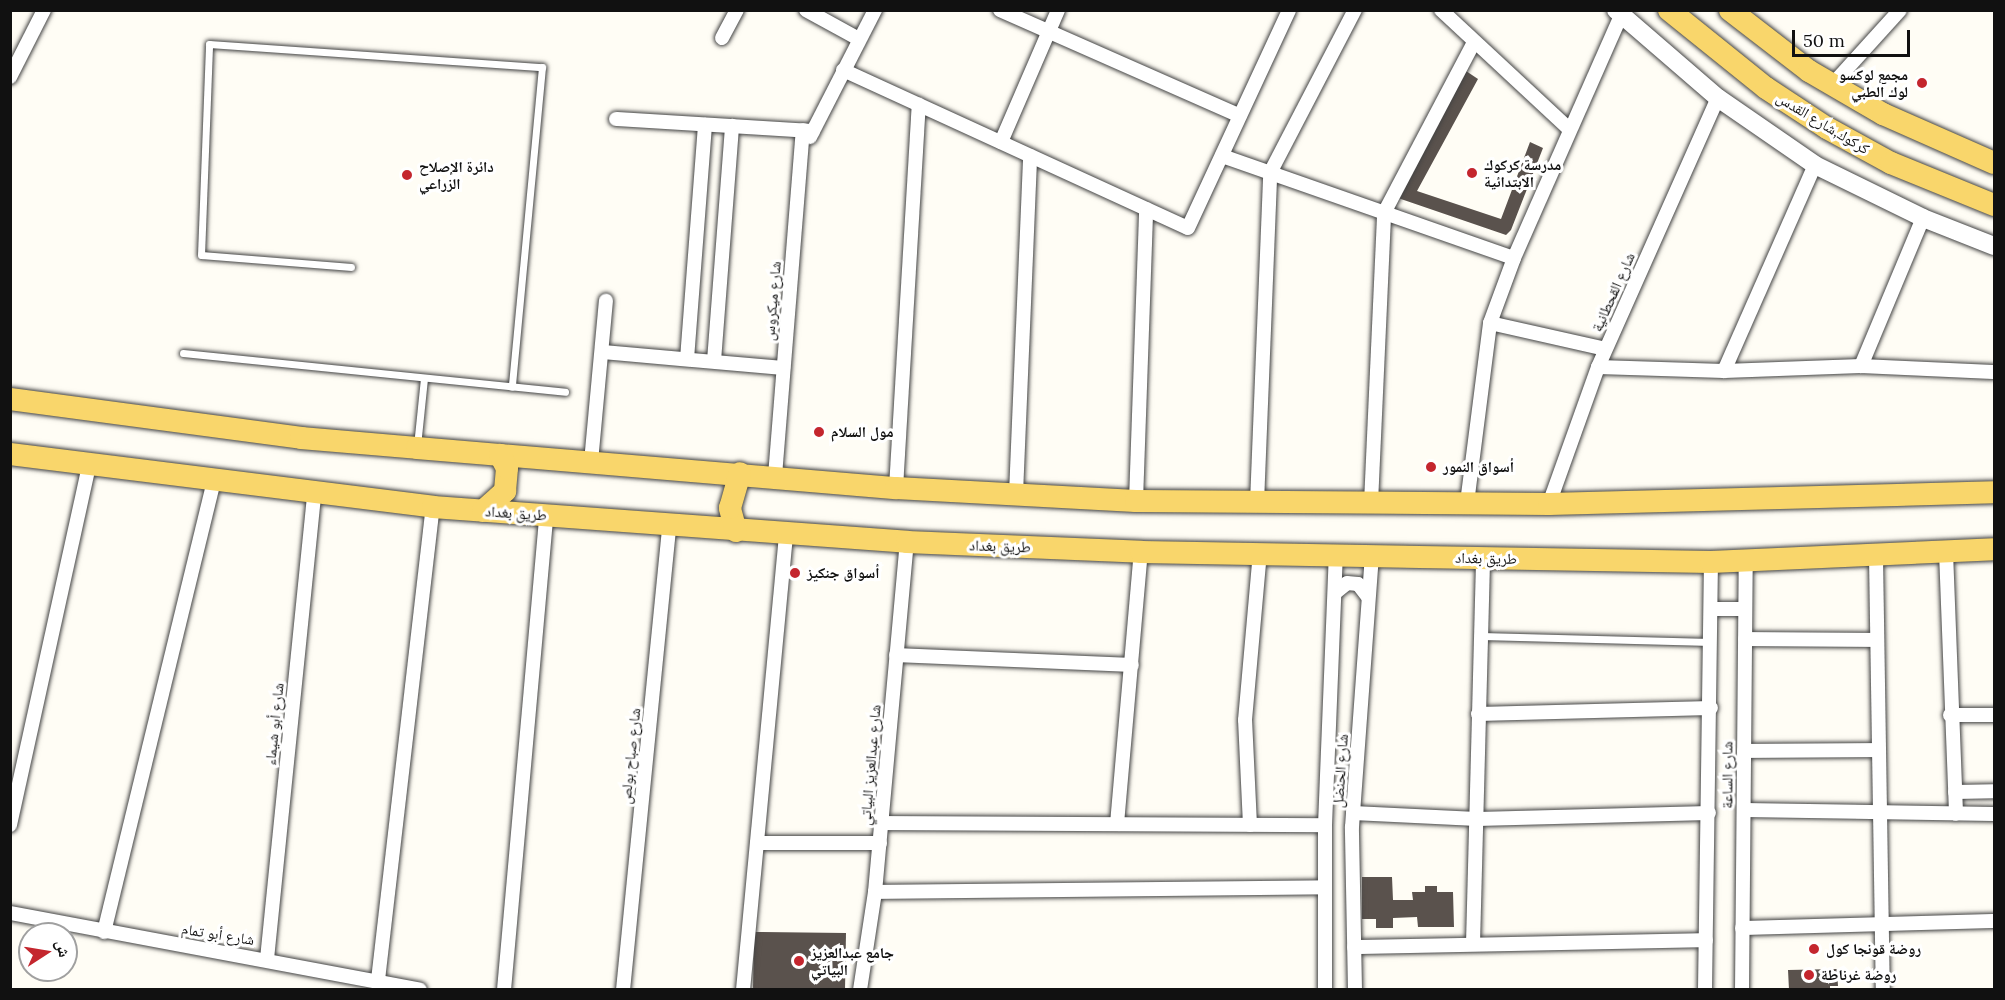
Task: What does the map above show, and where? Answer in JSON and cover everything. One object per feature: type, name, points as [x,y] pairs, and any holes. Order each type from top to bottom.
[{"type":"main road","name":"كركوك,شارع القدس","points":[[1669,10],[1766,88],[1827,128],[1891,163],[1995,205]]},
{"type":"main road","points":[[1730,10],[1832,85],[1892,119],[1995,163]]},
{"type":"main road","points":[[10,399],[301,438],[740,473],[896,488],[1136,501],[1549,504],[1995,492]]},
{"type":"main road","name":"طريق بغداد","points":[[10,454],[433,507],[786,535],[907,542],[1141,552],[1711,562],[1876,557],[1995,549]]},
{"type":"main road","points":[[483,511],[506,491],[507,468],[500,454]]},
{"type":"main road","points":[[736,531],[730,508],[740,473]]},
{"type":"street","points":[[10,77],[44,10]]},
{"type":"street","points":[[723,38],[737,10]]},
{"type":"street","points":[[806,10],[860,39]]},
{"type":"street","points":[[616,119],[808,130],[875,10]]},
{"type":"street","points":[[1000,10],[1240,116]]},
{"type":"street","points":[[1001,142],[1058,10]]},
{"type":"street","points":[[843,70],[1188,228],[1289,10]]},
{"type":"street","points":[[1257,503],[1270,173],[1355,10]]},
{"type":"street","points":[[1441,10],[1473,44],[1569,129]]},
{"type":"street","points":[[1832,85],[1900,10]]},
{"type":"street","points":[[1467,503],[1490,323],[1514,258],[1618,13],[1718,99],[1815,165],[1923,218],[1995,246]]},
{"type":"street","points":[[1371,503],[1384,213],[1473,44]]},
{"type":"street","name":"شارع القحطانية","points":[[1549,504],[1605,349],[1718,99]]},
{"type":"street","points":[[896,488],[919,105]]},
{"type":"street","points":[[687,359],[705,124]]},
{"type":"street","points":[[714,362],[732,126]]},
{"type":"street","name":"شارع ميكروس","points":[[775,476],[801,156],[808,130]]},
{"type":"street","points":[[1016,494],[1030,156]]},
{"type":"street","points":[[1222,156],[1514,258]]},
{"type":"street","points":[[1724,370],[1815,165]]},
{"type":"street","points":[[1136,501],[1146,208]]},
{"type":"street","points":[[1861,366],[1923,218]]},
{"type":"street","points":[[591,462],[606,301]]},
{"type":"street","points":[[1490,323],[1605,349]]},
{"type":"street","points":[[603,352],[783,368]]},
{"type":"street","points":[[1598,367],[1724,370],[1861,366],[1993,372]]},
{"type":"street","points":[[10,825],[89,465]]},
{"type":"street","points":[[104,932],[214,480]]},
{"type":"street","name":"شارع أبو شيماء","points":[[267,959],[314,493]]},
{"type":"street","points":[[378,980],[433,507]]},
{"type":"street","points":[[504,990],[546,516]]},
{"type":"street","name":"شارع صباح بولص","points":[[623,990],[669,526]]},
{"type":"street","points":[[743,990],[786,535]]},
{"type":"street","name":"شارع عبدالعزيز البياتي","points":[[860,990],[875,892],[907,542]]},
{"type":"street","points":[[1117,824],[1141,552]]},
{"type":"street","points":[[1946,552],[1950,715],[1956,814]]},
{"type":"street","points":[[1250,825],[1245,720],[1260,554]]},
{"type":"street","name":"شارع الحنضل","points":[[1355,990],[1353,813],[1372,555]]},
{"type":"street","name":"شارع الحنضل","points":[[1325,990],[1325,825],[1336,556]]},
{"type":"street","points":[[1876,557],[1883,990]]},
{"type":"street","points":[[1473,944],[1483,558]]},
{"type":"street","name":"شارع الساعة","points":[[1742,990],[1746,561]]},
{"type":"street","name":"شارع الساعة","points":[[1705,990],[1711,708],[1711,562]]},
{"type":"street","points":[[1336,592],[1347,583],[1358,584],[1368,597]]},
{"type":"street","points":[[1711,609],[1745,609]]},
{"type":"street","points":[[1745,639],[1878,640]]},
{"type":"street","points":[[896,655],[1132,665]]},
{"type":"street","points":[[1478,714],[1711,708]]},
{"type":"street","points":[[1950,715],[1995,715]]},
{"type":"street","points":[[1744,751],[1879,750]]},
{"type":"street","points":[[1955,792],[1995,791]]},
{"type":"street","points":[[1744,810],[1879,814],[1995,814]]},
{"type":"street","points":[[1353,813],[1477,819],[1709,813]]},
{"type":"street","points":[[881,823],[1325,825]]},
{"type":"street","points":[[757,843],[880,843]]},
{"type":"street","points":[[875,892],[1325,887]]},
{"type":"street","name":"شارع أبو تمام","points":[[10,913],[104,932],[267,959],[420,990]]},
{"type":"street","points":[[1742,928],[1995,921]]},
{"type":"street","points":[[1354,947],[1706,940]]},
{"type":"lane","points":[[351,267],[201,255],[209,44],[542,67],[512,387]]},
{"type":"lane","points":[[183,353],[564,393]]},
{"type":"lane","points":[[417,448],[424,378]]},
{"type":"lane","points":[[1480,636],[1711,642]]},
{"type":"building","points":[[1466,71],[1478,79],[1417,191],[1501,219],[1530,142],[1543,148],[1511,230],[1506,235],[1398,198]]},
{"type":"building","points":[[1362,877],[1392,877],[1393,900],[1413,900],[1412,892],[1425,892],[1425,886],[1437,886],[1437,892],[1453,892],[1454,927],[1418,927],[1417,917],[1393,918],[1393,928],[1376,928],[1376,919],[1362,919]]},
{"type":"building","name":"جامع عبدالعزيز البياتي","points":[[754,932],[846,933],[845,990],[753,990]]},
{"type":"building","points":[[1837,969],[1838,986],[1830,986],[1830,990],[1789,990],[1788,970]]},
{"type":"place","name":"مجمع لوكسو لوك الطبي","points":[[1922,83]]},
{"type":"place","name":"مدرسة كركوك الابتدائية","points":[[1472,173]]},
{"type":"place","name":"دائرة الإصلاح الزراعي","points":[[407,175]]},
{"type":"place","name":"مول السلام","points":[[819,432]]},
{"type":"place","name":"أسواق النمور","points":[[1431,467]]},
{"type":"place","name":"أسواق جنكيز","points":[[795,573]]},
{"type":"place","name":"روضة قونجا كول","points":[[1814,949]]},
{"type":"place","name":"جامع عبدالعزيز البياتي","points":[[799,961]]},
{"type":"place","name":"روضة غرناطة","points":[[1809,975]]}]
